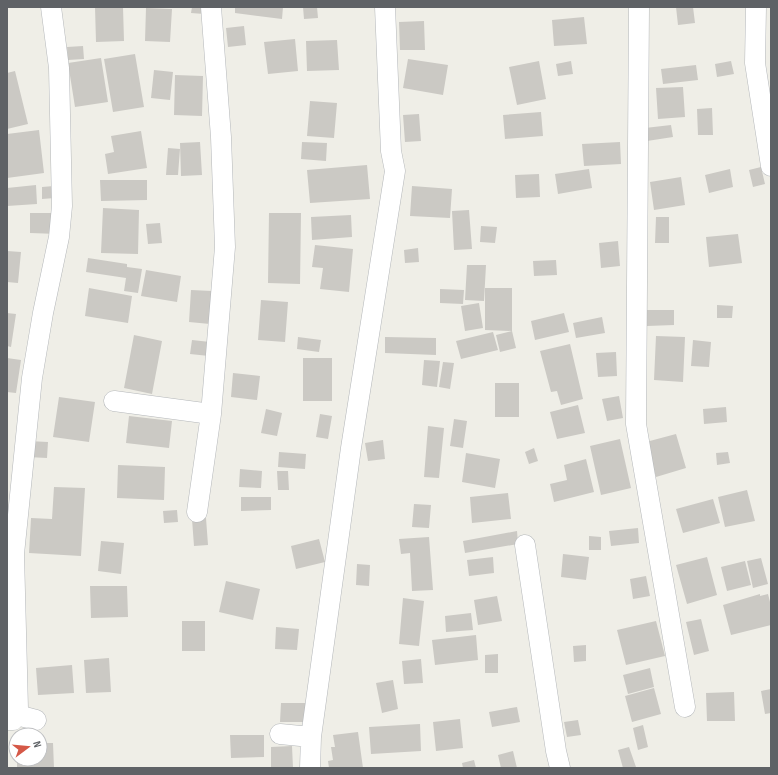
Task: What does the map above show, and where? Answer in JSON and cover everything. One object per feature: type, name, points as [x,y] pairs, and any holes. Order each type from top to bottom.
[{"type":"street","points":[[36,720],[12,717],[18,709],[14,554],[32,378],[43,313],[59,237],[62,206],[59,68],[51,7]]},
{"type":"street","points":[[197,512],[211,414],[225,247],[221,137],[211,7]]},
{"type":"street","points":[[310,768],[311,737],[351,448],[395,171],[391,151],[385,7]]},
{"type":"street","points":[[639,7],[636,424],[685,707]]},
{"type":"street","points":[[756,7],[755,63],[771,166]]},
{"type":"street","points":[[114,401],[211,414]]},
{"type":"street","points":[[525,545],[560,768]]},
{"type":"street","points":[[280,734],[311,737]]},
{"type":"building","points":[[95,7],[123,7],[124,41],[96,42]]},
{"type":"building","points":[[192,7],[205,7],[204,14],[191,13]]},
{"type":"building","points":[[235,7],[283,7],[282,19],[235,13]]},
{"type":"building","points":[[303,7],[317,7],[318,18],[304,19]]},
{"type":"building","points":[[676,7],[693,7],[695,23],[678,25]]},
{"type":"building","points":[[146,8],[172,9],[170,42],[145,41]]},
{"type":"building","points":[[584,17],[587,44],[554,46],[552,20]]},
{"type":"building","points":[[424,21],[425,50],[400,50],[399,22]]},
{"type":"building","points":[[244,26],[246,45],[228,47],[226,28]]},
{"type":"building","points":[[295,39],[298,71],[268,74],[264,42]]},
{"type":"building","points":[[337,40],[339,70],[307,71],[306,41]]},
{"type":"building","points":[[83,46],[84,59],[68,60],[67,47]]},
{"type":"building","points":[[135,54],[144,107],[113,112],[104,59]]},
{"type":"building","points":[[101,58],[108,102],[75,107],[68,63]]},
{"type":"building","points":[[408,59],[448,65],[443,95],[403,88]]},
{"type":"building","points":[[539,61],[546,99],[517,105],[509,67]]},
{"type":"building","points":[[571,61],[573,74],[558,76],[556,64]]},
{"type":"building","points":[[731,61],[734,74],[717,77],[715,64]]},
{"type":"building","points":[[696,65],[698,80],[663,84],[661,69]]},
{"type":"building","points":[[154,70],[173,72],[170,100],[151,98]]},
{"type":"building","points":[[15,71],[28,124],[7,129],[7,73]]},
{"type":"building","points":[[175,75],[203,76],[202,116],[174,115]]},
{"type":"building","points":[[683,87],[685,117],[658,119],[656,88]]},
{"type":"building","points":[[310,101],[337,103],[334,138],[307,136]]},
{"type":"building","points":[[712,108],[713,135],[698,135],[697,109]]},
{"type":"building","points":[[541,112],[543,136],[505,139],[503,115]]},
{"type":"building","points":[[419,114],[421,141],[405,142],[403,115]]},
{"type":"building","points":[[671,125],[673,137],[647,141],[645,128]]},
{"type":"building","points":[[39,130],[44,173],[7,178],[7,134]]},
{"type":"building","points":[[141,131],[147,168],[108,174],[105,154],[114,152],[111,136]]},
{"type":"building","points":[[200,142],[202,175],[181,176],[180,143]]},
{"type":"building","points":[[302,142],[327,143],[326,161],[301,159]]},
{"type":"building","points":[[620,142],[621,164],[584,166],[582,144]]},
{"type":"building","points":[[168,148],[180,149],[178,175],[166,175]]},
{"type":"building","points":[[367,165],[370,199],[310,203],[307,170]]},
{"type":"building","points":[[761,167],[765,184],[753,187],[749,170]]},
{"type":"building","points":[[589,169],[592,188],[558,194],[555,174]]},
{"type":"building","points":[[730,169],[733,187],[709,193],[705,175]]},
{"type":"building","points":[[539,174],[540,197],[516,198],[515,175]]},
{"type":"building","points":[[681,177],[685,205],[654,210],[650,182]]},
{"type":"building","points":[[100,180],[147,180],[147,200],[101,201]]},
{"type":"building","points":[[36,185],[37,204],[7,206],[7,188]]},
{"type":"building","points":[[54,186],[55,198],[42,199],[42,187]]},
{"type":"building","points":[[412,186],[452,189],[450,218],[410,216]]},
{"type":"building","points":[[103,208],[139,210],[138,254],[101,253]]},
{"type":"building","points":[[469,210],[472,249],[454,250],[452,211]]},
{"type":"building","points":[[30,213],[58,213],[58,234],[30,233]]},
{"type":"building","points":[[269,213],[301,213],[300,284],[268,283]]},
{"type":"building","points":[[351,215],[352,237],[312,240],[311,217]]},
{"type":"building","points":[[656,217],[669,217],[669,243],[655,243]]},
{"type":"building","points":[[160,223],[162,243],[148,244],[146,224]]},
{"type":"building","points":[[481,226],[497,227],[495,243],[480,242]]},
{"type":"building","points":[[738,234],[742,263],[709,267],[706,237]]},
{"type":"building","points":[[618,241],[620,266],[601,268],[599,243]]},
{"type":"building","points":[[315,245],[353,249],[349,292],[320,289],[323,268],[312,267]]},
{"type":"building","points":[[418,248],[419,262],[405,263],[404,250]]},
{"type":"building","points":[[7,251],[21,252],[18,283],[7,282]]},
{"type":"building","points":[[88,258],[127,264],[127,267],[142,269],[138,293],[124,291],[126,278],[86,272]]},
{"type":"building","points":[[556,260],[557,275],[534,276],[533,261]]},
{"type":"building","points":[[467,265],[486,265],[484,301],[465,300]]},
{"type":"building","points":[[146,270],[181,276],[177,302],[141,296]]},
{"type":"building","points":[[89,288],[132,296],[128,323],[85,316]]},
{"type":"building","points":[[485,288],[512,288],[512,331],[485,330]]},
{"type":"building","points":[[440,289],[464,290],[463,304],[440,303]]},
{"type":"building","points":[[191,290],[212,291],[210,324],[189,322]]},
{"type":"building","points":[[261,300],[288,302],[285,342],[258,340]]},
{"type":"building","points":[[479,303],[483,328],[465,331],[461,306]]},
{"type":"building","points":[[717,305],[733,306],[732,318],[717,318]]},
{"type":"building","points":[[647,310],[674,310],[674,325],[647,326]]},
{"type":"building","points":[[7,313],[16,314],[11,347],[7,346]]},
{"type":"building","points":[[564,313],[569,332],[535,340],[531,321]]},
{"type":"building","points":[[602,317],[605,333],[576,338],[573,323]]},
{"type":"building","points":[[512,331],[516,348],[500,352],[496,335]]},
{"type":"building","points":[[493,332],[498,350],[461,359],[456,341]]},
{"type":"building","points":[[134,335],[162,341],[152,394],[124,388]]},
{"type":"building","points":[[656,336],[685,337],[683,382],[654,380]]},
{"type":"building","points":[[298,337],[321,340],[319,352],[297,349]]},
{"type":"building","points":[[385,337],[436,338],[436,355],[385,353]]},
{"type":"building","points":[[192,340],[210,342],[209,356],[190,354]]},
{"type":"building","points":[[693,340],[711,342],[709,367],[691,366]]},
{"type":"building","points":[[570,344],[583,399],[561,405],[557,391],[551,392],[540,351]]},
{"type":"building","points":[[616,352],[617,376],[598,377],[596,353]]},
{"type":"building","points":[[7,358],[21,360],[16,393],[7,392]]},
{"type":"building","points":[[303,358],[332,358],[332,401],[303,401]]},
{"type":"building","points":[[424,360],[440,361],[437,387],[422,385]]},
{"type":"building","points":[[443,362],[454,363],[450,389],[439,387]]},
{"type":"building","points":[[233,373],[260,376],[257,400],[231,397]]},
{"type":"building","points":[[495,383],[519,383],[519,417],[495,417]]},
{"type":"building","points":[[619,396],[623,418],[607,421],[602,399]]},
{"type":"building","points":[[59,397],[95,402],[89,442],[53,437]]},
{"type":"building","points":[[578,405],[585,433],[557,439],[550,412]]},
{"type":"building","points":[[726,407],[727,422],[704,424],[703,409]]},
{"type":"building","points":[[266,409],[282,413],[277,436],[261,433]]},
{"type":"building","points":[[320,414],[332,416],[328,439],[316,437]]},
{"type":"building","points":[[129,416],[172,421],[169,448],[126,443]]},
{"type":"building","points":[[454,419],[467,421],[463,448],[450,446]]},
{"type":"building","points":[[428,426],[444,428],[439,478],[424,477]]},
{"type":"building","points":[[676,434],[686,468],[656,477],[646,442]]},
{"type":"building","points":[[620,439],[631,488],[601,495],[590,446]]},
{"type":"building","points":[[383,440],[385,459],[368,461],[365,443]]},
{"type":"building","points":[[28,441],[48,442],[47,458],[28,457]]},
{"type":"building","points":[[534,448],[538,461],[529,464],[525,452]]},
{"type":"building","points":[[279,452],[306,454],[305,469],[278,467]]},
{"type":"building","points":[[728,452],[730,463],[717,465],[716,453]]},
{"type":"building","points":[[466,453],[500,459],[495,488],[462,482]]},
{"type":"building","points":[[586,459],[594,492],[554,502],[550,484],[567,480],[564,465]]},
{"type":"building","points":[[118,465],[165,467],[164,500],[117,498]]},
{"type":"building","points":[[240,469],[262,471],[261,488],[239,487]]},
{"type":"building","points":[[277,471],[288,471],[289,490],[278,490]]},
{"type":"building","points":[[54,487],[85,488],[81,556],[29,553],[31,518],[52,519]]},
{"type":"building","points":[[747,490],[755,521],[725,527],[718,497]]},
{"type":"building","points":[[508,493],[511,519],[472,523],[470,497]]},
{"type":"building","points":[[241,497],[271,497],[271,510],[241,511]]},
{"type":"building","points":[[713,499],[720,523],[683,533],[676,509]]},
{"type":"building","points":[[414,504],[431,505],[429,528],[412,527]]},
{"type":"building","points":[[177,510],[178,522],[164,523],[163,511]]},
{"type":"building","points":[[206,518],[208,545],[194,546],[192,519]]},
{"type":"building","points":[[638,528],[639,543],[611,546],[609,531]]},
{"type":"building","points":[[517,531],[518,544],[465,553],[463,541]]},
{"type":"building","points":[[589,536],[601,537],[601,550],[589,550]]},
{"type":"building","points":[[429,537],[433,590],[412,591],[410,553],[401,554],[399,539]]},
{"type":"building","points":[[319,539],[325,562],[296,569],[291,546]]},
{"type":"building","points":[[101,541],[124,543],[121,574],[98,571]]},
{"type":"building","points":[[563,554],[589,557],[586,580],[561,577]]},
{"type":"building","points":[[493,557],[494,573],[469,576],[467,560]]},
{"type":"building","points":[[707,557],[717,595],[687,604],[676,565]]},
{"type":"building","points":[[761,558],[768,584],[753,588],[747,561]]},
{"type":"building","points":[[745,561],[751,585],[727,591],[721,567]]},
{"type":"building","points":[[357,564],[370,565],[369,586],[356,585]]},
{"type":"building","points":[[646,576],[650,596],[633,599],[630,579]]},
{"type":"building","points":[[226,581],[260,589],[253,620],[219,612]]},
{"type":"building","points":[[90,586],[127,586],[128,617],[91,618]]},
{"type":"building","points":[[760,594],[760,596],[768,594],[771,606],[771,625],[731,635],[723,605]]},
{"type":"building","points":[[497,596],[502,621],[478,625],[474,600]]},
{"type":"building","points":[[403,598],[424,601],[419,646],[399,644]]},
{"type":"building","points":[[471,613],[473,630],[446,632],[445,616]]},
{"type":"building","points":[[701,619],[709,651],[694,655],[686,622]]},
{"type":"building","points":[[182,621],[205,621],[205,651],[182,651]]},
{"type":"building","points":[[656,621],[665,656],[626,665],[617,630]]},
{"type":"building","points":[[276,627],[299,629],[297,650],[275,649]]},
{"type":"building","points":[[476,635],[478,660],[435,665],[432,640]]},
{"type":"building","points":[[586,645],[586,661],[574,662],[573,646]]},
{"type":"building","points":[[498,654],[498,673],[485,673],[485,655]]},
{"type":"building","points":[[109,658],[111,692],[86,693],[84,660]]},
{"type":"building","points":[[421,659],[423,683],[404,684],[402,661]]},
{"type":"building","points":[[72,665],[74,693],[38,695],[36,668]]},
{"type":"building","points":[[650,668],[654,687],[628,694],[623,675]]},
{"type":"building","points":[[393,680],[398,709],[382,713],[376,683]]},
{"type":"building","points":[[654,688],[661,714],[632,722],[625,696]]},
{"type":"building","points":[[771,689],[771,713],[765,714],[761,691]]},
{"type":"building","points":[[734,692],[735,721],[707,721],[706,693]]},
{"type":"building","points":[[281,703],[309,703],[308,722],[280,722]]},
{"type":"building","points":[[517,707],[520,722],[492,727],[489,712]]},
{"type":"building","points":[[460,719],[463,748],[436,751],[433,722]]},
{"type":"building","points":[[578,720],[581,735],[567,737],[564,722]]},
{"type":"building","points":[[420,724],[421,751],[371,754],[369,727]]},
{"type":"building","points":[[643,725],[648,747],[638,750],[633,728]]},
{"type":"building","points":[[358,732],[363,768],[329,768],[328,761],[333,760],[331,747],[335,747],[333,735]]},
{"type":"building","points":[[230,735],[264,735],[264,757],[231,758]]},
{"type":"building","points":[[48,743],[53,743],[54,768],[17,768],[48,767]]},
{"type":"building","points":[[292,746],[293,768],[271,768],[271,747]]},
{"type":"building","points":[[629,747],[636,767],[623,768],[618,750]]},
{"type":"building","points":[[513,751],[517,768],[501,768],[498,755]]},
{"type":"building","points":[[474,760],[476,768],[463,768],[462,763]]}]
